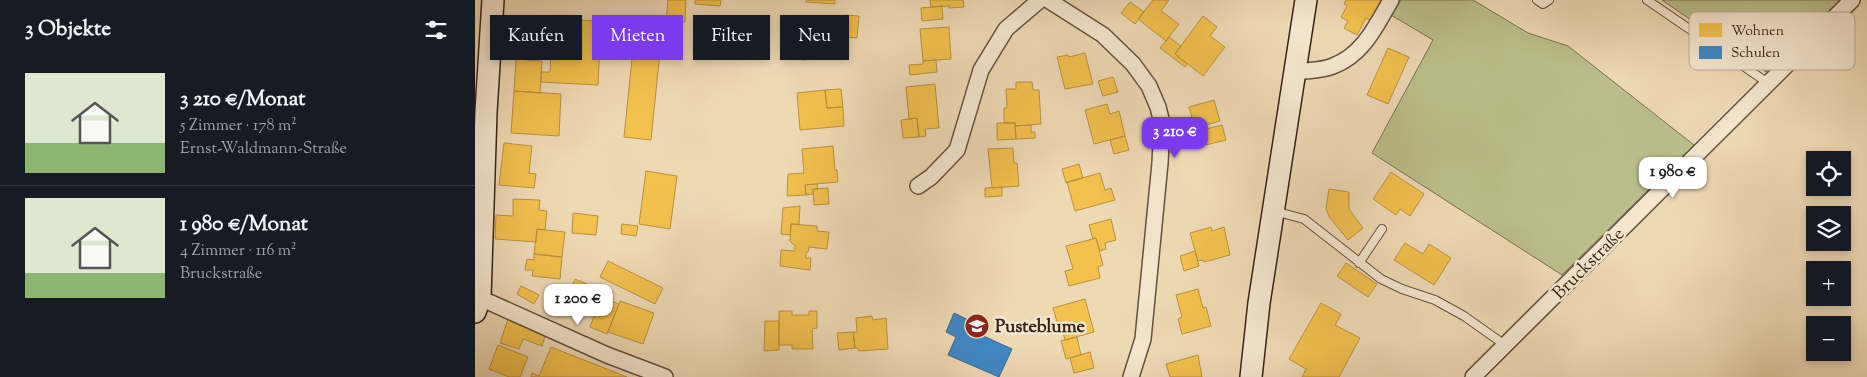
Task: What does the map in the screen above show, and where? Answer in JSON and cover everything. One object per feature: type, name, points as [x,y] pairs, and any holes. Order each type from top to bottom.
[{"type":"street","points":[[493,0],[478,305],[665,377]]},
{"type":"street","points":[[917,186],[931,178],[957,150],[981,70],[1006,29],[1040,0]]},
{"type":"street","points":[[1048,0],[1103,35],[1133,64],[1149,86],[1158,107],[1162,123],[1160,163],[1143,339],[1131,377]]},
{"type":"street","points":[[1251,377],[1259,303],[1306,0]]},
{"type":"street","points":[[1295,72],[1332,67],[1353,56],[1369,36],[1391,0]]},
{"type":"street","name":"Bruckstraße","points":[[1840,12],[1852,0]]},
{"type":"street","name":"Bruckstraße","points":[[1473,377],[1782,70]]},
{"type":"lane","points":[[1537,0],[1543,4],[1549,0]]},
{"type":"lane","points":[[1647,0],[1689,29]]},
{"type":"lane","points":[[1748,70],[1768,84]]},
{"type":"lane","points":[[1274,211],[1304,219],[1381,279],[1402,289],[1435,300],[1464,316],[1505,345]]},
{"type":"lane","points":[[1359,263],[1382,229]]},
{"type":"green space","points":[[1401,0],[1473,0],[1528,33],[1568,46],[1694,145],[1562,275],[1372,153],[1433,40],[1391,15]]},
{"type":"green space","points":[[1662,0],[1840,0],[1828,12],[1689,12],[1689,19]]},
{"type":"building: Wohnen","points":[[668,0],[686,0],[685,22],[683,22],[683,15],[667,15]]},
{"type":"building: Wohnen","points":[[695,0],[721,0],[720,6],[695,4]]},
{"type":"building: Wohnen","points":[[806,0],[835,0],[835,4],[806,2]]},
{"type":"building: Wohnen","points":[[930,0],[963,0],[964,7],[931,7]]},
{"type":"building: Wohnen","points":[[1153,0],[1169,0],[1161,11],[1179,24],[1166,41],[1138,19]]},
{"type":"building: Wohnen","points":[[1346,0],[1379,0],[1383,2],[1373,22],[1366,18],[1357,35],[1344,28],[1348,21],[1341,17],[1347,6],[1344,4]]},
{"type":"building: Wohnen","points":[[1130,2],[1144,12],[1135,24],[1121,13]]},
{"type":"building: Wohnen","points":[[942,6],[943,19],[922,21],[921,8]]},
{"type":"building: Wohnen","points":[[849,15],[859,16],[857,38],[849,37]]},
{"type":"building: Wohnen","points":[[1203,16],[1217,27],[1210,36],[1225,47],[1203,76],[1175,54]]},
{"type":"building: Wohnen","points":[[582,20],[592,21],[592,60],[599,60],[598,85],[541,82],[541,72],[550,72],[551,60],[582,60]]},
{"type":"building: Wohnen","points":[[949,27],[951,59],[923,61],[920,29]]},
{"type":"building: Wohnen","points":[[1169,37],[1181,46],[1175,54],[1187,64],[1185,67],[1160,48]]},
{"type":"building: Wohnen","points":[[1388,48],[1409,57],[1388,104],[1367,95]]},
{"type":"building: Wohnen","points":[[1085,53],[1093,84],[1065,89],[1057,57],[1068,55],[1069,57]]},
{"type":"building: Wohnen","points":[[516,60],[542,61],[540,93],[514,91]]},
{"type":"building: Wohnen","points":[[632,60],[659,60],[651,140],[624,137]]},
{"type":"building: Wohnen","points":[[936,60],[937,72],[910,75],[909,65],[923,64],[923,61]]},
{"type":"building: Wohnen","points":[[1113,77],[1118,92],[1103,96],[1098,81]]},
{"type":"building: Wohnen","points":[[1016,82],[1032,82],[1033,90],[1039,90],[1041,124],[1015,126],[1015,123],[1004,123],[1004,108],[1007,108],[1006,89],[1016,89]]},
{"type":"building: Wohnen","points":[[935,84],[939,128],[925,129],[926,136],[919,137],[917,118],[909,119],[906,87]]},
{"type":"building: Wohnen","points":[[841,89],[843,107],[827,108],[825,90]]},
{"type":"building: Wohnen","points":[[825,90],[827,108],[843,107],[844,126],[800,130],[797,93]]},
{"type":"building: Wohnen","points":[[514,91],[561,94],[559,136],[511,133]]},
{"type":"building: Wohnen","points":[[1214,100],[1220,121],[1195,128],[1189,107]]},
{"type":"building: Wohnen","points":[[1107,104],[1110,114],[1119,111],[1125,136],[1094,144],[1085,110]]},
{"type":"building: Wohnen","points":[[917,118],[919,137],[903,138],[901,120]]},
{"type":"building: Wohnen","points":[[997,123],[1015,123],[1016,139],[997,140]]},
{"type":"building: Wohnen","points":[[1031,125],[1031,132],[1035,132],[1035,138],[1016,139],[1015,126]]},
{"type":"building: Wohnen","points":[[1222,125],[1226,140],[1206,145],[1202,130]]},
{"type":"building: Wohnen","points":[[1125,136],[1129,150],[1114,154],[1110,140]]},
{"type":"building: Wohnen","points":[[504,143],[532,146],[529,173],[536,174],[534,188],[499,185]]},
{"type":"building: Wohnen","points":[[833,146],[838,182],[805,185],[806,195],[787,196],[788,174],[804,173],[802,149]]},
{"type":"building: Wohnen","points":[[1013,148],[1014,163],[1017,163],[1019,186],[992,188],[988,149]]},
{"type":"building: Wohnen","points":[[1079,164],[1083,178],[1066,183],[1062,169]]},
{"type":"building: Wohnen","points":[[646,171],[677,176],[670,229],[639,224]]},
{"type":"building: Wohnen","points":[[1391,172],[1424,194],[1410,216],[1400,209],[1396,215],[1373,199]]},
{"type":"building: Wohnen","points":[[1100,173],[1105,190],[1111,188],[1115,200],[1075,211],[1067,182]]},
{"type":"building: Wohnen","points":[[817,184],[818,189],[813,189],[813,194],[806,195],[805,185]]},
{"type":"building: Wohnen","points":[[1002,187],[1002,196],[985,197],[985,188]]},
{"type":"building: Wohnen","points":[[828,188],[829,204],[814,205],[813,189]]},
{"type":"building: Wohnen","points":[[1329,189],[1349,192],[1349,209],[1363,228],[1348,240],[1330,218],[1326,209]]},
{"type":"building: Wohnen","points":[[513,199],[540,200],[539,210],[547,211],[545,230],[537,229],[536,242],[495,239],[496,215],[513,216]]},
{"type":"building: Wohnen","points":[[800,206],[799,224],[791,224],[790,235],[781,234],[783,208]]},
{"type":"building: Wohnen","points":[[573,213],[598,216],[596,235],[572,233]]},
{"type":"building: Wohnen","points":[[1111,219],[1116,240],[1105,243],[1106,249],[1100,251],[1096,238],[1093,239],[1089,225]]},
{"type":"building: Wohnen","points":[[622,224],[638,226],[636,236],[621,234]]},
{"type":"building: Wohnen","points":[[791,224],[817,226],[817,231],[829,232],[827,249],[809,247],[808,252],[806,252],[806,258],[811,258],[810,270],[780,266],[781,250],[795,251],[795,246],[790,241]]},
{"type":"building: Wohnen","points":[[1211,227],[1212,231],[1224,227],[1230,255],[1204,262],[1203,260],[1198,261],[1190,233]]},
{"type":"building: Wohnen","points":[[537,229],[565,232],[562,257],[534,254]]},
{"type":"building: Wohnen","points":[[1096,238],[1103,265],[1098,267],[1100,278],[1069,286],[1065,271],[1073,269],[1066,246]]},
{"type":"building: Wohnen","points":[[1405,243],[1423,254],[1429,244],[1451,258],[1434,285],[1394,260]]},
{"type":"building: Wohnen","points":[[1195,251],[1199,266],[1184,271],[1180,256]]},
{"type":"building: Wohnen","points":[[534,254],[562,257],[560,279],[532,276],[533,270],[525,270],[527,259],[534,260]]},
{"type":"building: Wohnen","points":[[608,261],[663,288],[655,304],[600,277]]},
{"type":"building: Wohnen","points":[[1346,263],[1377,284],[1368,297],[1337,276]]},
{"type":"building: Wohnen","points":[[575,279],[594,287],[590,297],[571,289]]},
{"type":"building: Wohnen","points":[[521,286],[539,295],[534,304],[517,294]]},
{"type":"building: Wohnen","points":[[1198,289],[1203,308],[1206,307],[1211,326],[1182,334],[1178,319],[1182,317],[1176,295]]},
{"type":"building: Wohnen","points":[[574,291],[590,297],[580,320],[565,314]]},
{"type":"building: Wohnen","points":[[606,299],[619,304],[607,334],[590,327],[599,303],[604,305]]},
{"type":"building: Wohnen","points":[[1085,299],[1094,332],[1065,340],[1060,321],[1057,322],[1053,308]]},
{"type":"building: Wohnen","points":[[620,301],[654,313],[643,344],[608,332]]},
{"type":"building: Wohnen","points":[[1321,303],[1341,314],[1335,325],[1360,338],[1339,377],[1302,377],[1306,369],[1289,359]]},
{"type":"building: Wohnen","points":[[779,311],[792,311],[792,315],[809,315],[809,311],[817,311],[817,328],[812,329],[813,349],[792,349],[792,345],[779,345]]},
{"type":"building: Wohnen","points":[[872,316],[873,320],[886,318],[888,349],[859,351],[858,348],[855,348],[853,332],[857,332],[856,318]]},
{"type":"building: Wohnen","points":[[508,319],[546,333],[542,346],[523,339],[519,349],[500,343]]},
{"type":"building: Wohnen","points":[[765,321],[779,321],[779,350],[764,351]]},
{"type":"building: Wohnen","points":[[853,332],[855,348],[839,350],[837,333]]},
{"type":"building: Wohnen","points":[[1077,337],[1081,355],[1066,359],[1061,341]]},
{"type":"building: Wohnen","points":[[498,345],[528,357],[520,377],[509,377],[489,369]]},
{"type":"building: Wohnen","points":[[551,347],[627,377],[531,377],[532,373],[539,376]]},
{"type":"building: Wohnen","points":[[1090,352],[1094,368],[1074,373],[1070,358]]},
{"type":"building: Wohnen","points":[[1198,355],[1202,377],[1170,377],[1166,364]]},
{"type":"building: Schulen","points":[[954,313],[983,327],[979,334],[1012,349],[999,377],[948,355],[956,337],[946,332]]},
{"type":"place","name":"Pusteblume","points":[[977,326]]}]
